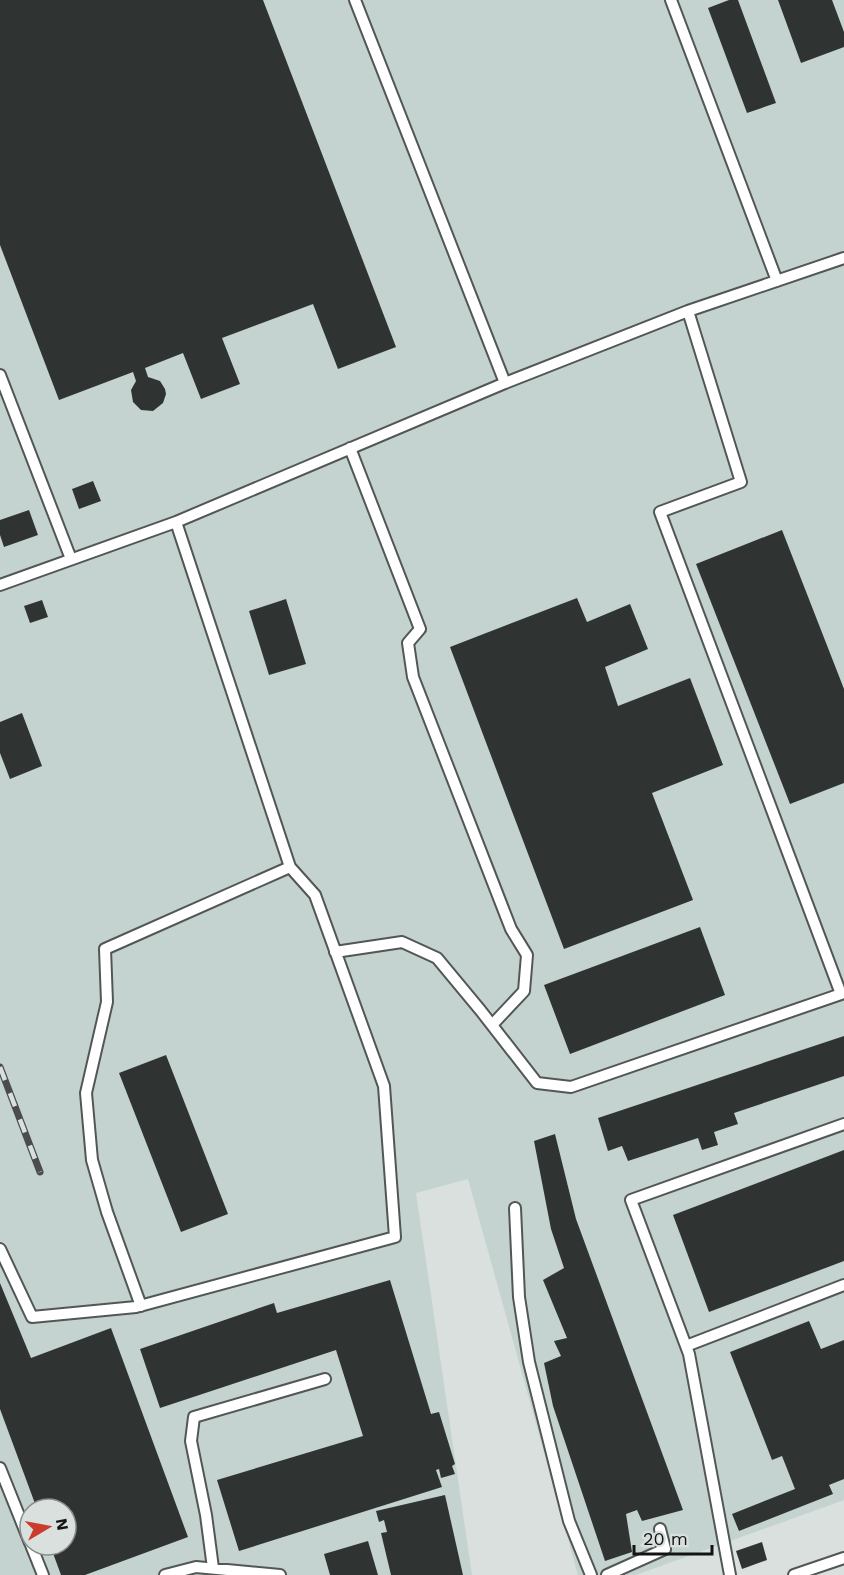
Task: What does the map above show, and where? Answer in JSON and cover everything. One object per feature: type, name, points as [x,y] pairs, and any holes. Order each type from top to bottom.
[{"type":"lane","points":[[355,0],[505,382]]},
{"type":"lane","points":[[671,0],[777,281]]},
{"type":"lane","points":[[0,585],[176,522],[505,382],[688,311],[844,258]]},
{"type":"lane","points":[[335,952],[402,942],[437,958],[537,1083],[571,1087],[842,994],[660,512],[741,482],[688,311]]},
{"type":"lane","points":[[0,375],[71,559]]},
{"type":"lane","points":[[350,448],[420,629],[408,643],[413,677],[511,929],[527,955],[524,991],[492,1025]]},
{"type":"lane","points":[[0,1250],[32,1317],[141,1306],[395,1237],[384,1086],[315,895],[290,867],[176,522]]},
{"type":"lane","points":[[141,1306],[107,1212],[92,1160],[86,1093],[107,1002],[105,949],[290,867]]},
{"type":"lane","points":[[730,1575],[686,1346],[632,1200],[844,1124]]},
{"type":"lane","points":[[515,1208],[519,1297],[529,1362],[568,1521],[591,1575]]},
{"type":"lane","points":[[686,1346],[844,1285]]},
{"type":"lane","points":[[213,1569],[206,1515],[191,1441],[194,1417],[325,1379]]},
{"type":"lane","points":[[0,1468],[18,1514]]},
{"type":"lane","points":[[607,1575],[665,1549],[660,1529]]},
{"type":"lane","points":[[35,1557],[43,1575]]},
{"type":"lane","points":[[794,1575],[844,1558]]},
{"type":"lane","points":[[165,1575],[196,1567],[280,1575]]},
{"type":"shaded area","points":[[0,0],[844,0],[844,1500],[636,1575],[578,1575],[468,1179],[416,1193],[472,1575],[0,1575]]},
{"type":"building","points":[[0,0],[263,0],[396,347],[338,369],[313,304],[222,338],[240,384],[201,399],[183,353],[145,368],[148,377],[160,381],[166,394],[163,403],[153,411],[141,410],[133,402],[131,390],[136,381],[133,372],[59,400],[0,245]]},
{"type":"building","points":[[729,0],[738,0],[776,103],[747,113],[708,8]]},
{"type":"building","points":[[778,0],[832,0],[844,32],[844,47],[801,63]]},
{"type":"building","points":[[93,481],[101,501],[79,509],[72,489]]},
{"type":"building","points":[[29,510],[38,535],[4,547],[0,535],[0,520]]},
{"type":"building","points":[[782,530],[844,689],[844,783],[790,804],[696,564]]},
{"type":"building","points":[[577,598],[587,622],[630,604],[648,649],[605,667],[618,706],[690,678],[723,765],[652,793],[693,900],[564,949],[450,647]]},
{"type":"building","points":[[286,599],[306,664],[269,675],[249,611]]},
{"type":"building","points":[[42,600],[48,617],[30,623],[24,606]]},
{"type":"building","points":[[22,713],[42,766],[10,779],[0,753],[0,722]]},
{"type":"building","points":[[700,927],[725,995],[570,1054],[544,985]]},
{"type":"building","points":[[844,1036],[844,1076],[734,1113],[738,1124],[714,1132],[718,1145],[702,1150],[698,1138],[628,1161],[622,1146],[608,1151],[598,1118]]},
{"type":"building","points":[[166,1055],[228,1214],[181,1232],[119,1073]]},
{"type":"building","points":[[555,1134],[576,1219],[683,1510],[642,1521],[637,1510],[626,1514],[632,1552],[605,1561],[553,1406],[544,1363],[561,1356],[554,1341],[567,1338],[543,1280],[564,1268],[551,1229],[534,1141]]},
{"type":"building","points":[[844,1150],[844,1261],[709,1312],[673,1215]]},
{"type":"building","points":[[390,1280],[431,1414],[439,1412],[455,1464],[452,1466],[455,1474],[441,1478],[439,1469],[436,1470],[442,1487],[239,1551],[217,1480],[363,1436],[336,1350],[160,1408],[140,1349],[274,1303],[277,1313]]},
{"type":"building","points":[[0,1283],[31,1358],[111,1328],[188,1537],[85,1575],[61,1575],[54,1557],[78,1557],[78,1497],[33,1497],[0,1409]]},
{"type":"building","points":[[809,1321],[821,1349],[844,1340],[844,1479],[829,1485],[833,1494],[739,1531],[732,1514],[795,1489],[782,1456],[772,1460],[730,1352]]},
{"type":"building","points":[[445,1495],[463,1575],[391,1575],[381,1533],[387,1532],[384,1520],[379,1522],[376,1511]]},
{"type":"building","points":[[368,1541],[378,1575],[330,1575],[324,1554]]},
{"type":"building","points":[[762,1542],[767,1560],[742,1569],[736,1551]]},
{"type":"railway","points":[[0,1067],[40,1172]]}]
